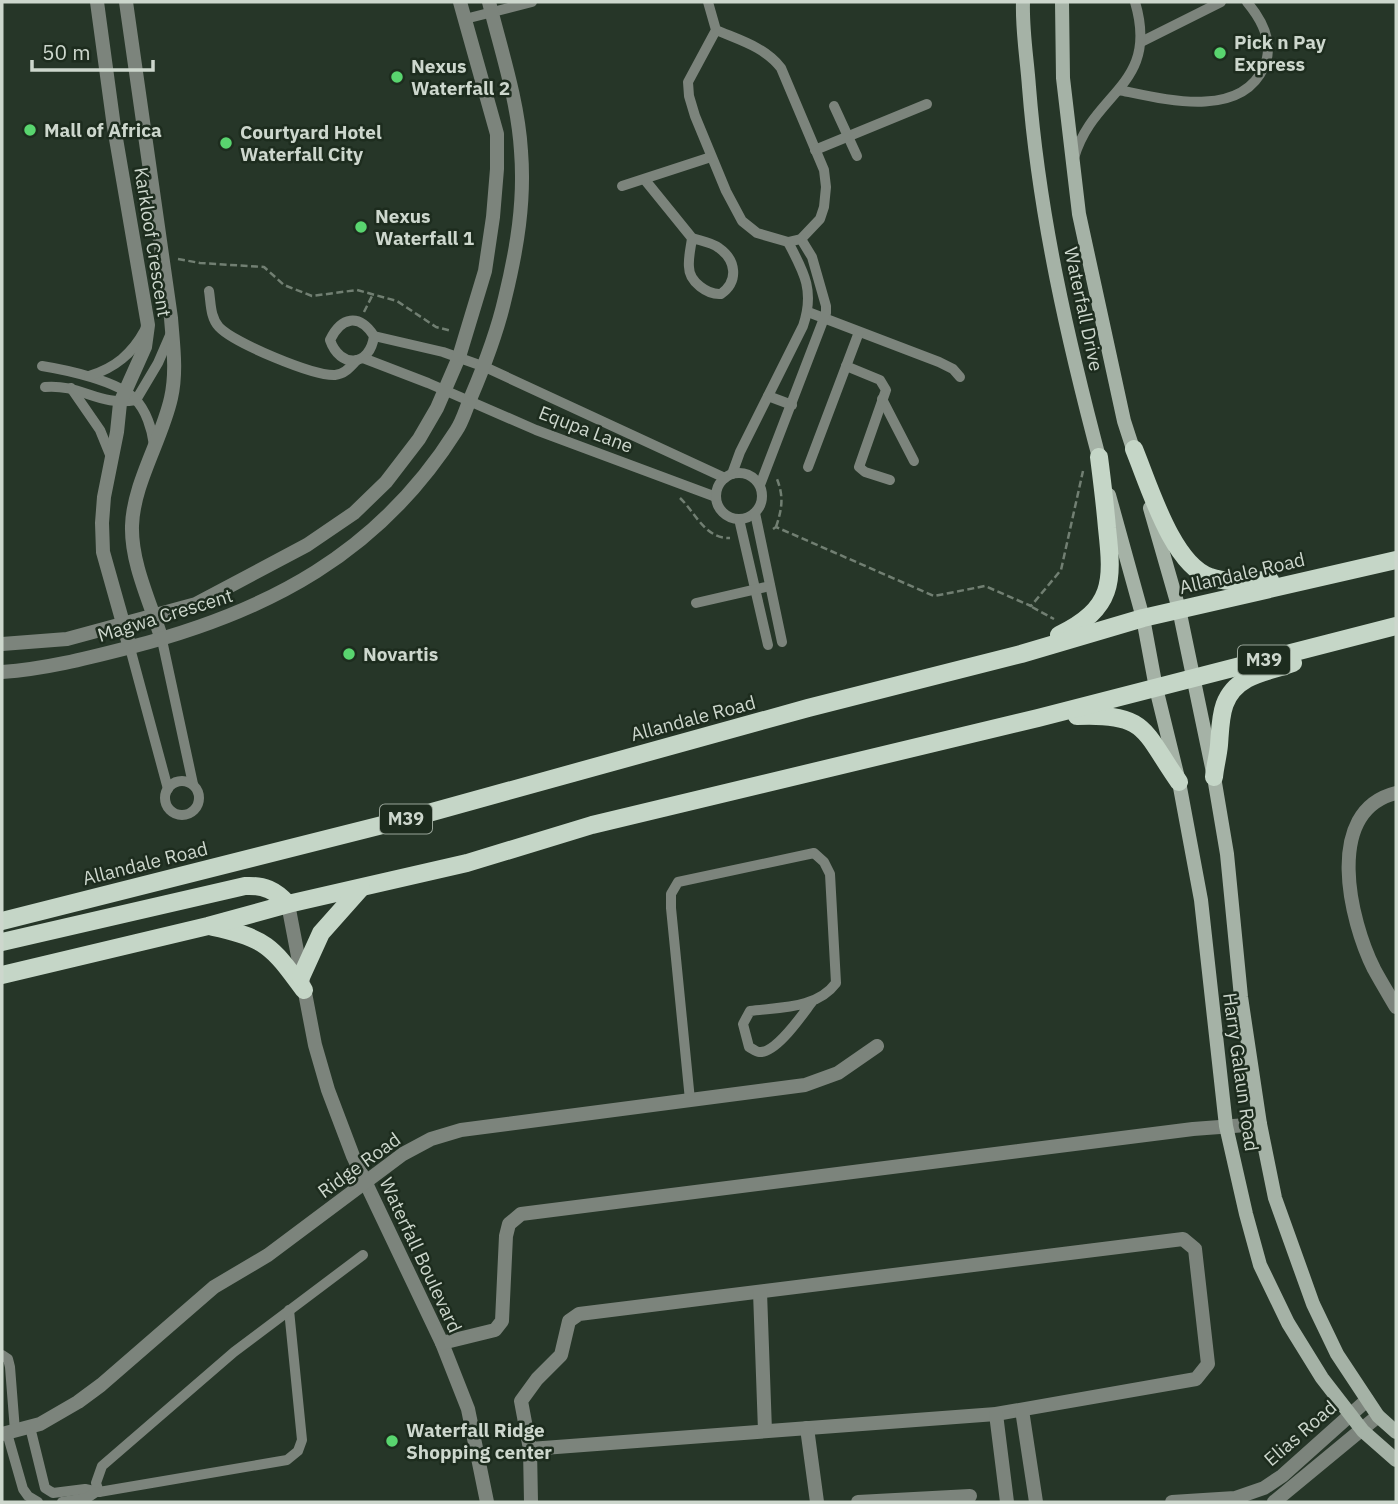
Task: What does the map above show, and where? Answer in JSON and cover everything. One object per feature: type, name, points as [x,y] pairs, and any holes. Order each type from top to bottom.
[{"type":"main road","name":"Waterfall Drive","points":[[1062,2],[1063,78],[1079,214],[1125,421],[1179,609],[1194,678]]},
{"type":"main road","name":"Waterfall Drive","points":[[1023,4],[1033,141],[1069,343],[1143,618],[1156,688]]},
{"type":"main road","points":[[1134,449],[1173,541],[1192,567],[1200,573],[1228,582],[1304,579]]},
{"type":"main road","points":[[1021,654],[1072,629],[1099,604],[1108,588],[1111,574],[1099,457]]},
{"type":"main road","name":"Allandale Road","points":[[2,921],[414,817],[808,708],[1021,654],[1143,618],[1396,560]]},
{"type":"main road","name":"M39","points":[[2,975],[467,863],[592,825],[1038,718],[1396,626]]},
{"type":"main road","points":[[1214,777],[1220,716],[1230,692],[1247,679],[1300,661],[1334,642]]},
{"type":"main road","name":"Harry Galaun Road","points":[[1194,678],[1227,854],[1241,997],[1260,1124],[1275,1198],[1313,1304],[1337,1354],[1378,1416],[1396,1432]]},
{"type":"main road","name":"Harry Galaun Road","points":[[1156,688],[1179,782],[1201,900],[1226,1126],[1260,1265],[1288,1323],[1322,1378],[1363,1431],[1396,1460]]},
{"type":"main road","points":[[1038,718],[1107,715],[1136,725],[1147,733],[1179,782]]},
{"type":"main road","points":[[2,942],[245,886],[272,889],[288,904]]},
{"type":"main road","points":[[302,984],[321,933],[361,888]]},
{"type":"main road","points":[[208,926],[242,933],[276,952],[302,984]]},
{"type":"street","name":"Karkloof Crescent","points":[[97,2],[114,127],[148,325],[145,347],[127,398],[104,497],[103,552],[130,648]]},
{"type":"street","name":"Karkloof Crescent","points":[[126,2],[175,368],[171,399],[140,488],[132,525],[138,566],[162,640]]},
{"type":"street","name":"Magwa Crescent","points":[[2,644],[67,639],[123,626],[196,604],[307,545],[354,513],[386,482],[419,439],[437,408],[459,357],[485,271],[497,169],[496,134],[460,2]]},
{"type":"street","name":"Magwa Crescent","points":[[2,672],[33,670],[162,640],[260,604],[299,584],[346,552],[394,511],[430,470],[458,428],[485,367],[496,335],[517,248],[522,190],[521,150],[513,103],[490,7]]},
{"type":"street","points":[[1396,793],[1371,805],[1360,818],[1349,844],[1357,921],[1374,968],[1396,1007]]},
{"type":"street","name":"Waterfall Boulevard","points":[[288,904],[315,1045],[328,1090],[366,1183],[442,1343],[468,1409],[487,1502]]},
{"type":"street","name":"Ridge Road","points":[[13,1431],[40,1424],[78,1402],[214,1287],[268,1255],[403,1154],[431,1139],[461,1130],[805,1085],[838,1073],[877,1046]]},
{"type":"street","points":[[442,1343],[495,1330],[502,1321],[505,1310],[506,1236],[509,1224],[521,1214],[1226,1126],[1260,1124]]},
{"type":"street","points":[[530,1449],[996,1415],[1196,1379],[1208,1364],[1195,1250],[1183,1238],[579,1314],[569,1321],[561,1355],[537,1379],[521,1401],[530,1449],[531,1502]]},
{"type":"street","points":[[760,1292],[765,1431]]},
{"type":"street","name":"Elias Road","points":[[1269,1498],[1282,1476],[1367,1400]]},
{"type":"street","points":[[1022,1410],[1037,1502]]},
{"type":"street","points":[[996,1415],[1007,1502]]},
{"type":"street","name":"Elias Road","points":[[1172,1502],[1250,1495],[1269,1498],[1363,1431],[1378,1416]]},
{"type":"street","points":[[807,1428],[817,1502]]},
{"type":"street","points":[[858,1502],[970,1496]]},
{"type":"lane","points":[[465,19],[490,7],[532,2]]},
{"type":"lane","points":[[708,2],[716,30],[688,82],[689,96],[711,157],[742,221],[757,233],[788,242],[801,239],[820,219],[824,207],[824,170],[781,68],[773,58],[758,48],[716,30]]},
{"type":"lane","points":[[1073,163],[1080,138],[1087,127],[1137,64],[1141,42],[1140,16],[1135,2]]},
{"type":"lane","points":[[1141,42],[1221,2]]},
{"type":"lane","points":[[1119,90],[1163,99],[1203,101],[1231,97],[1251,85],[1260,75],[1269,50],[1262,23],[1247,2]]},
{"type":"lane","points":[[815,150],[927,104]]},
{"type":"lane","points":[[834,106],[857,156]]},
{"type":"lane","points":[[622,186],[711,157]]},
{"type":"lane","points":[[645,180],[692,238],[719,248],[733,265],[732,281],[721,294],[706,291],[688,269],[692,238]]},
{"type":"lane","points":[[788,242],[809,290],[807,313],[729,476],[719,486],[716,497],[722,511],[727,516],[738,519],[750,517],[762,500],[760,485],[827,306],[812,257],[801,239]]},
{"type":"lane","points":[[209,291],[212,317],[226,333],[284,362],[331,375],[346,372],[360,359],[373,346],[374,336],[369,327],[359,321],[347,321],[336,327],[330,340],[334,351],[345,360],[360,359]]},
{"type":"lane","points":[[807,313],[939,362],[953,369],[960,377]]},
{"type":"lane","points":[[88,376],[105,371],[122,360],[136,347],[148,325]]},
{"type":"lane","points":[[808,467],[859,332]]},
{"type":"lane","points":[[45,387],[71,388],[104,400],[127,398],[158,363],[172,333]]},
{"type":"lane","name":"Equpa Lane","points":[[374,336],[459,357],[485,367],[729,476]]},
{"type":"lane","name":"Equpa Lane","points":[[360,359],[716,497]]},
{"type":"lane","points":[[42,366],[88,376],[127,398],[146,415],[155,450]]},
{"type":"lane","points":[[846,366],[880,380],[886,390],[859,467],[865,472],[890,480]]},
{"type":"lane","points":[[71,388],[100,430],[112,461]]},
{"type":"lane","points":[[768,396],[792,405]]},
{"type":"lane","points":[[882,399],[914,461]]},
{"type":"lane","points":[[729,476],[748,475],[760,485]]},
{"type":"lane","points":[[755,513],[782,642]]},
{"type":"lane","points":[[738,519],[768,645]]},
{"type":"lane","points":[[696,603],[770,586]]},
{"type":"lane","points":[[130,648],[168,789],[165,800],[167,806],[175,814],[187,814],[198,804],[199,793],[193,784],[162,640]]},
{"type":"lane","points":[[168,789],[177,781],[193,784]]},
{"type":"lane","points":[[690,1100],[671,908],[671,894],[678,882],[814,853],[824,862],[830,874],[835,983],[828,994],[812,1002],[750,1011],[743,1024],[749,1047],[758,1052],[768,1050],[790,1031],[812,1002]]},
{"type":"lane","points":[[97,1492],[96,1483],[102,1466],[234,1352],[363,1255]]},
{"type":"lane","points":[[62,1502],[86,1498],[97,1492],[287,1460],[298,1451],[302,1440],[289,1310]]},
{"type":"lane","points":[[2,1355],[8,1359],[10,1367],[13,1431],[23,1489],[38,1502]]},
{"type":"lane","points":[[13,1431],[48,1492],[85,1489],[97,1492]]},
{"type":"path","points":[[160,256],[200,263],[264,267],[284,285],[312,296],[357,290],[397,301],[436,327],[452,331]]},
{"type":"path","points":[[359,321],[373,295]]},
{"type":"path","points":[[1031,606],[1061,570],[1086,461],[1099,457]]},
{"type":"path","points":[[758,534],[769,532],[776,527],[782,508],[783,498],[770,464]]},
{"type":"path","points":[[671,494],[682,499],[698,522],[721,538],[744,537]]},
{"type":"path","points":[[776,527],[934,596],[985,586],[1031,606],[1072,629]]},
{"type":"place","name":"Pick n Pay Express","points":[[1220,53]]},
{"type":"place","name":"Nexus Waterfall 2","points":[[397,77]]},
{"type":"place","name":"Mall of Africa","points":[[30,130]]},
{"type":"place","name":"Courtyard Hotel Waterfall City","points":[[226,143]]},
{"type":"place","name":"Nexus Waterfall 1","points":[[361,227]]},
{"type":"place","name":"Novartis","points":[[349,654]]},
{"type":"place","name":"Waterfall Ridge Shopping center","points":[[392,1441]]}]
